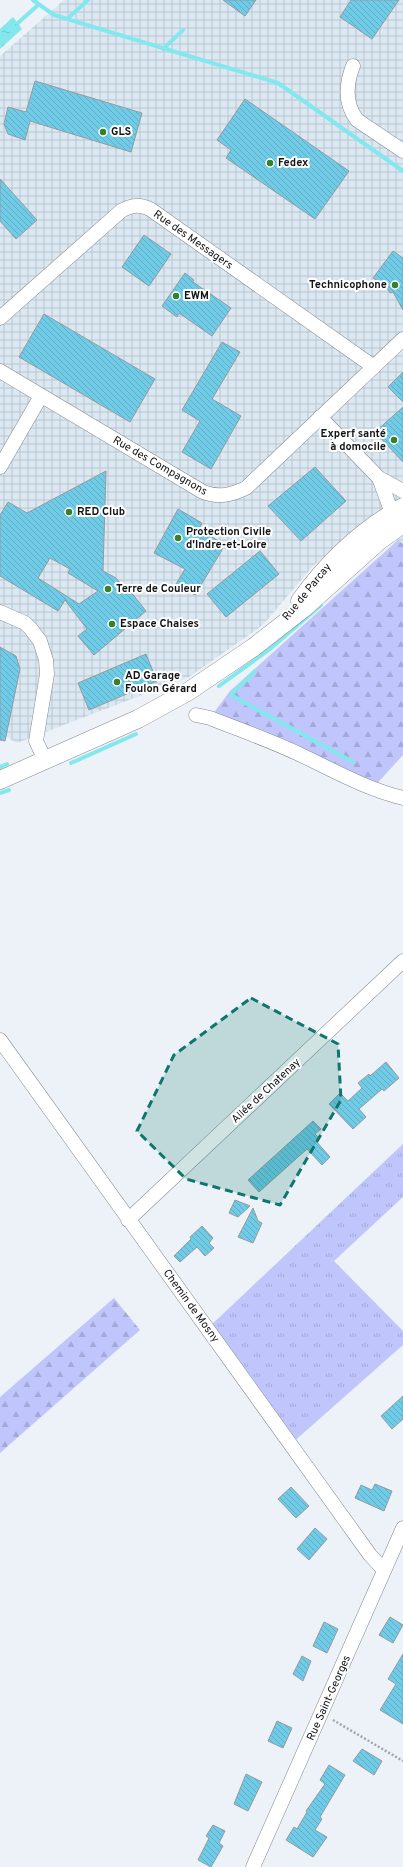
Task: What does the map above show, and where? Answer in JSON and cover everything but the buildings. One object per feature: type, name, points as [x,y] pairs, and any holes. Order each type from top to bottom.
[{"type":"street","points":[[353,66],[347,81],[348,98],[352,114],[357,120],[403,151]]},
{"type":"street","name":"Rue des Messagers","points":[[0,318],[121,211],[132,206],[141,206],[150,209],[374,367]]},
{"type":"street","points":[[399,507],[379,478],[320,417],[403,338]]},
{"type":"street","name":"Rue des Compagnons","points":[[0,371],[203,492],[220,496],[234,493],[246,488],[320,417]]},
{"type":"street","points":[[0,467],[41,396]]},
{"type":"street","name":"Rue de Parcay","points":[[280,625],[304,608],[340,574],[380,540],[399,507]]},
{"type":"street","name":"Rue de Parcay","points":[[280,625],[329,564],[349,546],[399,507]]},
{"type":"street","points":[[0,612],[24,623],[31,628],[40,641],[46,660],[47,674],[36,741],[45,760]]},
{"type":"street","points":[[0,780],[138,719],[182,695],[254,647],[280,625]]},
{"type":"street","points":[[196,715],[210,718],[300,754],[364,786],[384,794],[403,798]]},
{"type":"street","name":"Allée de Chatenay","points":[[128,1220],[403,961]]},
{"type":"street","name":"Chemin de Mosny","points":[[0,1040],[370,1555],[384,1570]]},
{"type":"street","name":"Rue Saint-Georges","points":[[253,1867],[403,1528]]},
{"type":"path","points":[[322,1714],[403,1762]]},
{"type":"highlighted area","points":[[251,998],[338,1044],[341,1100],[280,1205],[186,1179],[137,1131],[174,1055]]},
{"type":"shaded area","points":[[64,0],[403,0],[403,544],[369,520],[312,567],[263,625],[189,677],[17,743],[0,733],[0,56]]},
{"type":"green space","points":[[398,540],[403,544],[403,755],[372,789],[210,718],[230,691]]},
{"type":"green space","points":[[403,1144],[403,1197],[334,1261],[403,1331],[403,1345],[291,1444],[208,1328]]},
{"type":"green space","points":[[114,1298],[140,1330],[0,1453],[0,1397]]},
{"type":"water","points":[[13,17],[22,29],[0,49],[0,29]]},
{"type":"waterway","points":[[33,0],[54,15],[278,83],[403,171]]},
{"type":"waterway","points":[[67,19],[88,0]]},
{"type":"waterway","points":[[18,23],[38,5]]},
{"type":"waterway","points":[[163,49],[183,30]]},
{"type":"waterway","points":[[219,686],[270,649],[321,605]]},
{"type":"waterway","points":[[255,671],[231,695],[353,762]]},
{"type":"waterway","points":[[71,763],[136,734]]},
{"type":"waterway","points":[[0,767],[7,764]]},
{"type":"waterway","points":[[0,793],[9,790]]},
{"type":"place","name":"GLS","points":[[103,132]]},
{"type":"place","name":"Fedex","points":[[270,163]]},
{"type":"place","name":"Technicophone","points":[[395,285]]},
{"type":"place","name":"EWM","points":[[176,296]]},
{"type":"place","name":"Experf santé à domocile","points":[[394,440]]},
{"type":"place","name":"RED Club","points":[[69,512]]},
{"type":"place","name":"Protection Civile d'Indre-et-Loire","points":[[178,538]]},
{"type":"place","name":"Terre de Couleur","points":[[108,589]]},
{"type":"place","name":"Espace Chaises","points":[[112,624]]},
{"type":"place","name":"AD Garage Foulon Gérard","points":[[117,682]]}]
